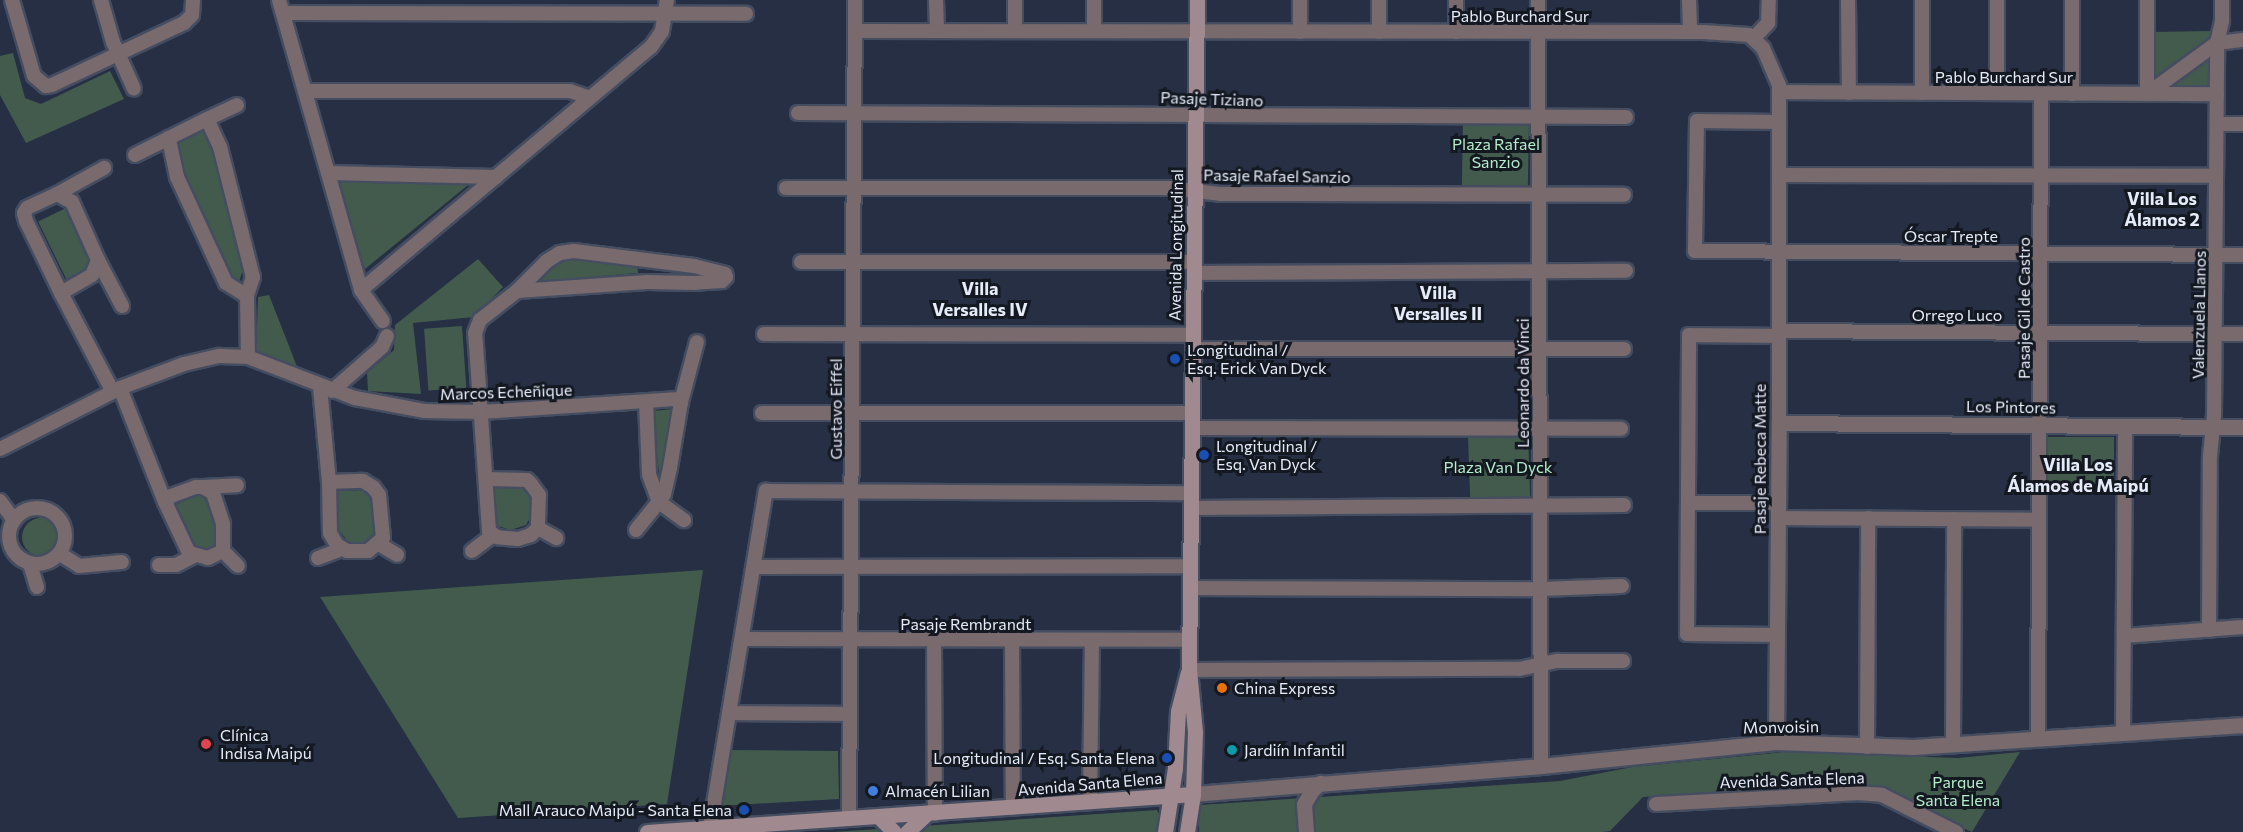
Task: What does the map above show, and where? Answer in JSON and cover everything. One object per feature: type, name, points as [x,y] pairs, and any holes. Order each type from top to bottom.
[{"type":"main road","name":"Avenida Longitudinal","points":[[1186,832],[1193,794],[1194,714],[1189,670],[1197,0]]},
{"type":"main road","name":"Avenida Longitudinal","points":[[1165,832],[1172,795],[1178,711],[1189,670]]},
{"type":"main road","name":"Avenida Santa Elena","points":[[647,832],[1193,794]]},
{"type":"main road","points":[[906,832],[930,814]]},
{"type":"main road","points":[[879,817],[894,832]]},
{"type":"street","points":[[12,0],[34,76],[41,84],[52,85],[184,23],[192,15],[193,0]]},
{"type":"street","points":[[101,0],[118,54],[134,89]]},
{"type":"street","name":"Gustavo Eiffel","points":[[849,819],[855,0]]},
{"type":"street","points":[[936,0],[937,31]]},
{"type":"street","points":[[1015,0],[1015,31]]},
{"type":"street","points":[[1094,0],[1094,31]]},
{"type":"street","points":[[1300,0],[1300,32]]},
{"type":"street","points":[[1379,0],[1379,32]]},
{"type":"street","points":[[1456,0],[1456,32]]},
{"type":"street","name":"Leonardo da Vinci","points":[[1538,0],[1541,766]]},
{"type":"street","points":[[1689,0],[1690,32]]},
{"type":"street","points":[[1769,0],[1768,23],[1754,38],[1764,48],[1776,75],[1779,92]]},
{"type":"street","points":[[1848,0],[1849,93]]},
{"type":"street","points":[[1922,0],[1922,93]]},
{"type":"street","points":[[1997,0],[1997,93]]},
{"type":"street","points":[[2072,0],[2072,94]]},
{"type":"street","points":[[2147,0],[2147,94]]},
{"type":"street","name":"Valenzuela Llanos","points":[[2209,630],[2210,456],[2214,427],[2217,43],[2222,21],[2222,0]]},
{"type":"street","points":[[383,321],[361,290],[281,7],[667,7],[746,14]]},
{"type":"street","points":[[361,290],[657,41],[667,7]]},
{"type":"street","name":"Pablo Burchard Sur","points":[[855,31],[1690,32],[1742,33],[1754,38]]},
{"type":"street","points":[[2147,94],[2217,43],[2243,40]]},
{"type":"street","points":[[305,91],[570,91],[590,98]]},
{"type":"street","name":"Pablo Burchard Sur","points":[[1779,92],[2217,94]]},
{"type":"street","name":"Pasaje Rebeca Matte","points":[[1776,742],[1779,92]]},
{"type":"street","name":"Pasaje Gil de Castro","points":[[2038,739],[2041,94]]},
{"type":"street","points":[[135,154],[237,105]]},
{"type":"street","name":"Pasaje Tiziano","points":[[798,113],[1626,117]]},
{"type":"street","points":[[207,119],[219,147],[254,277],[247,296],[248,357]]},
{"type":"street","name":"Óscar Trepte","points":[[1779,122],[1697,121],[1695,251],[2243,255]]},
{"type":"street","points":[[2217,124],[2243,124]]},
{"type":"street","points":[[169,138],[177,177],[226,283],[247,296]]},
{"type":"street","points":[[104,168],[27,208],[24,213],[61,293],[117,390],[186,548],[194,556]]},
{"type":"street","points":[[328,173],[496,177]]},
{"type":"street","points":[[1779,175],[2216,176]]},
{"type":"street","name":"Pasaje Rafael Sanzio","points":[[786,188],[1170,188],[1220,194],[1624,195]]},
{"type":"street","points":[[57,194],[72,202],[122,306]]},
{"type":"street","points":[[492,536],[487,524],[477,326],[485,315],[517,291],[547,261],[565,252],[645,259],[711,270],[725,274],[726,277],[722,281],[695,283],[647,282],[517,291]]},
{"type":"street","points":[[645,259],[647,282]]},
{"type":"street","points":[[61,293],[92,274],[98,260]]},
{"type":"street","points":[[801,262],[1539,272],[1626,271]]},
{"type":"street","name":"Orrego Luco","points":[[1688,503],[1689,335],[2040,332],[2243,334]]},
{"type":"street","points":[[764,334],[1624,349]]},
{"type":"street","points":[[342,549],[330,533],[326,389],[382,347],[387,336]]},
{"type":"street","points":[[636,530],[664,494],[680,401],[697,342]]},
{"type":"street","name":"Marcos Echeñique","points":[[0,449],[117,390],[197,360],[220,356],[248,357],[326,389],[401,408],[481,412],[680,401]]},
{"type":"street","points":[[646,402],[650,474],[659,502],[684,520]]},
{"type":"street","points":[[762,413],[852,411],[1540,429],[1621,429]]},
{"type":"street","name":"Los Pintores","points":[[1779,423],[2243,427]]},
{"type":"street","points":[[2123,733],[2125,426]]},
{"type":"street","points":[[472,551],[492,536],[518,539],[531,535],[538,528],[540,495],[527,480],[486,479]]},
{"type":"street","points":[[318,558],[342,549],[361,552],[380,544],[384,536],[377,491],[363,481],[329,482]]},
{"type":"street","points":[[165,502],[190,488],[237,485]]},
{"type":"street","points":[[203,487],[216,496],[223,524],[223,551],[238,566]]},
{"type":"street","points":[[710,828],[766,491],[1540,506],[1624,505]]},
{"type":"street","points":[[0,501],[14,520]]},
{"type":"street","points":[[1777,635],[1687,634],[1688,503],[1868,518],[2039,520]]},
{"type":"street","points":[[33,508],[44,508],[54,513],[62,521],[66,532],[65,543],[60,554],[46,563],[30,564],[22,560],[10,546],[8,537],[14,520],[22,512],[33,508]]},
{"type":"street","points":[[1867,747],[1868,518]]},
{"type":"street","points":[[1953,745],[1954,519]]},
{"type":"street","points":[[538,528],[556,538]]},
{"type":"street","points":[[380,544],[397,555]]},
{"type":"street","points":[[159,565],[176,565],[194,556],[208,558],[223,551]]},
{"type":"street","points":[[60,554],[79,566],[123,562]]},
{"type":"street","points":[[30,564],[37,587]]},
{"type":"street","points":[[754,567],[1191,566]]},
{"type":"street","points":[[1191,588],[1540,589],[1622,586]]},
{"type":"street","points":[[2124,636],[2243,627]]},
{"type":"street","name":"Pasaje Rembrandt","points":[[741,639],[1092,642],[1190,640]]},
{"type":"street","points":[[930,814],[934,640]]},
{"type":"street","points":[[1012,641],[1014,808]]},
{"type":"street","points":[[1090,802],[1092,642]]},
{"type":"street","points":[[1189,670],[1519,669],[1558,661],[1623,661]]},
{"type":"street","points":[[729,713],[850,714]]},
{"type":"street","name":"Monvoisin","points":[[1320,783],[1541,766],[1776,742],[1867,747],[1953,745],[2243,725]]},
{"type":"street","points":[[1306,832],[1303,809],[1308,794],[1320,783]]},
{"type":"street","name":"Avenida Santa Elena","points":[[1193,794],[1320,783]]},
{"type":"street","points":[[1277,787],[1293,796],[1303,809]]},
{"type":"street","name":"Avenida Santa Elena","points":[[1656,804],[1882,795],[1956,832]]},
{"type":"green space","points":[[2211,31],[2211,44],[2153,85],[2149,32]]},
{"type":"green space","points":[[2212,51],[2213,89],[2161,90]]},
{"type":"green space","points":[[13,53],[25,98],[41,104],[110,71],[124,99],[26,143],[0,95],[0,56]]},
{"type":"green space","name":"Plaza Rafael Sanzio","points":[[1463,120],[1529,121],[1528,186],[1462,185]]},
{"type":"green space","points":[[203,129],[213,148],[243,269],[239,282],[229,277],[183,177],[175,142]]},
{"type":"green space","points":[[473,181],[365,269],[336,182]]},
{"type":"green space","points":[[66,208],[94,266],[66,279],[38,222]]},
{"type":"green space","points":[[572,258],[637,259],[638,273],[541,281],[555,264]]},
{"type":"green space","points":[[478,259],[503,287],[474,317],[413,323],[421,394],[368,391],[367,373],[394,350],[395,325]]},
{"type":"green space","points":[[269,295],[298,369],[256,354],[258,297]]},
{"type":"green space","points":[[462,326],[466,388],[428,390],[424,329]]},
{"type":"green space","points":[[673,409],[660,485],[653,411]]},
{"type":"green space","name":"Plaza Van Dyck","points":[[1528,435],[1530,500],[1470,502],[1468,437]]},
{"type":"green space","points":[[2046,437],[2114,437],[2114,489],[2046,489]]},
{"type":"green space","points":[[493,487],[526,488],[535,499],[533,513],[526,525],[511,530],[498,526]]},
{"type":"green space","points":[[366,490],[377,501],[380,532],[365,546],[349,543],[336,526],[335,491]]},
{"type":"green space","points":[[200,494],[210,499],[215,523],[216,543],[209,552],[191,543],[173,506]]},
{"type":"green space","points":[[41,518],[54,524],[60,537],[54,550],[41,556],[28,550],[22,537],[28,524]]},
{"type":"green space","points":[[703,570],[667,804],[458,818],[320,597]]},
{"type":"green space","points":[[725,750],[838,751],[839,799],[718,806]]},
{"type":"green space","name":"Parque Santa Elena","points":[[1784,752],[1958,758],[2020,752],[1972,832],[1868,786],[1643,797],[1610,831],[1602,832],[1199,832],[1199,805],[1560,781],[1632,767]]},
{"type":"green space","points":[[1157,810],[1160,817],[1157,832],[834,832]]},
{"type":"place","name":"Longitudinal / Esq. Erick Van Dyck","points":[[1175,359]]},
{"type":"place","name":"Longitudinal / Esq. Van Dyck","points":[[1204,455]]},
{"type":"place","name":"China Express","points":[[1222,688]]},
{"type":"place","name":"Clínica Indisa Maipú","points":[[206,744]]},
{"type":"place","name":"Jardiín Infantil","points":[[1232,750]]},
{"type":"place","name":"Longitudinal / Esq. Santa Elena","points":[[1167,758]]},
{"type":"place","name":"Almacén Lilian","points":[[873,791]]},
{"type":"place","name":"Mall Arauco Maipú - Santa Elena","points":[[744,810]]},
{"type":"district","name":"Villa Los Álamos 2","points":[[2162,209]]},
{"type":"district","name":"Villa Versalles IV","points":[[980,299]]},
{"type":"district","name":"Villa Versalles II","points":[[1438,303]]},
{"type":"district","name":"Villa Los Álamos de Maipú","points":[[2078,475]]}]
